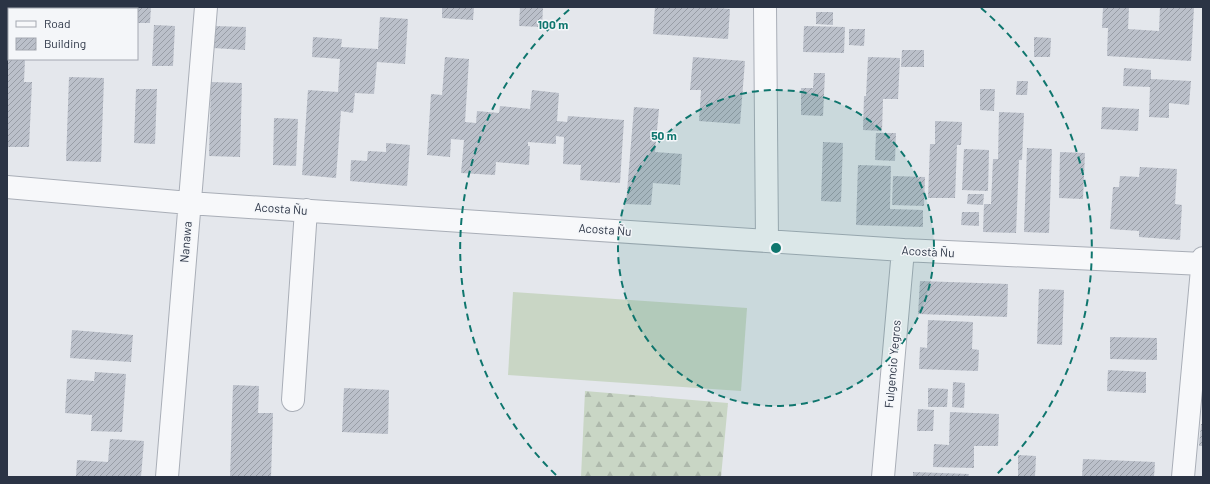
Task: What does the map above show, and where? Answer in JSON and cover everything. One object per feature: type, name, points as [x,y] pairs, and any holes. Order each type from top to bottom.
[{"type":"street","name":"Nanawa","points":[[168,477],[206,7]]},
{"type":"street","points":[[764,7],[767,241]]},
{"type":"street","name":"Acosta Ñu","points":[[7,187],[189,203],[903,250],[1203,262]]},
{"type":"street","points":[[293,400],[306,210]]},
{"type":"street","name":"Fulgencio Yegros","points":[[884,477],[903,250]]},
{"type":"street","points":[[1183,477],[1203,262]]},
{"type":"green space","points":[[513,292],[747,308],[741,391],[508,375]]},
{"type":"green space","points":[[585,391],[728,403],[721,477],[581,477]]},
{"type":"building","points":[[7,7],[15,7],[8,8],[8,60],[25,60],[24,82],[32,82],[29,147],[7,147]]},
{"type":"building","points":[[151,7],[150,23],[138,23],[138,8],[110,8]]},
{"type":"building","points":[[442,7],[474,7],[473,20],[442,18]]},
{"type":"building","points":[[520,7],[543,7],[542,27],[519,26]]},
{"type":"building","points":[[655,7],[705,7],[730,9],[728,39],[653,34]]},
{"type":"building","points":[[1103,7],[1129,7],[1128,29],[1159,31],[1160,7],[1194,7],[1191,61],[1107,56],[1108,28],[1102,28]]},
{"type":"building","points":[[816,12],[833,12],[833,25],[816,24]]},
{"type":"building","points":[[380,17],[408,19],[405,64],[377,62],[374,94],[355,93],[353,113],[341,111],[336,178],[302,175],[308,90],[338,92],[340,59],[312,57],[313,37],[342,39],[341,47],[378,49]]},
{"type":"building","points":[[154,25],[175,26],[173,66],[152,66]]},
{"type":"building","points":[[214,26],[246,27],[245,50],[213,48]]},
{"type":"building","points":[[804,26],[845,27],[844,53],[803,52]]},
{"type":"building","points":[[849,29],[865,29],[864,46],[849,45]]},
{"type":"building","points":[[1034,37],[1051,38],[1050,57],[1034,57]]},
{"type":"building","points":[[902,50],[924,50],[924,67],[901,67]]},
{"type":"building","points":[[445,57],[469,59],[465,122],[476,123],[477,111],[499,113],[500,106],[530,109],[532,90],[559,93],[557,121],[567,122],[568,116],[624,120],[620,183],[580,180],[581,165],[563,164],[564,137],[556,136],[556,144],[528,142],[528,146],[530,146],[529,165],[496,162],[495,175],[461,173],[464,140],[451,139],[450,157],[427,155],[431,94],[442,95]]},
{"type":"building","points":[[693,57],[745,61],[740,124],[699,121],[701,90],[690,90]]},
{"type":"building","points":[[868,57],[900,58],[898,99],[883,99],[882,131],[863,130],[864,96],[866,96]]},
{"type":"building","points":[[1124,68],[1151,70],[1151,79],[1191,81],[1189,105],[1169,103],[1169,118],[1149,117],[1150,87],[1123,86]]},
{"type":"building","points":[[814,73],[825,73],[823,116],[801,115],[801,88],[813,88]]},
{"type":"building","points":[[69,77],[104,78],[101,162],[66,161]]},
{"type":"building","points":[[1017,81],[1028,81],[1027,95],[1016,95]]},
{"type":"building","points":[[211,82],[242,83],[240,157],[209,156]]},
{"type":"building","points":[[136,89],[157,89],[155,144],[134,143]]},
{"type":"building","points":[[980,89],[995,89],[994,111],[980,110]]},
{"type":"building","points":[[634,107],[659,109],[655,152],[682,154],[680,185],[653,183],[651,205],[626,204]]},
{"type":"building","points":[[1102,107],[1139,109],[1138,131],[1101,129]]},
{"type":"building","points":[[999,112],[1024,113],[1022,160],[1019,160],[1016,233],[983,232],[984,204],[991,204],[993,159],[998,159]]},
{"type":"building","points":[[274,118],[298,119],[296,166],[273,165]]},
{"type":"building","points":[[935,121],[962,122],[961,145],[957,145],[955,198],[928,198],[930,144],[935,144]]},
{"type":"building","points":[[876,133],[896,133],[895,161],[875,160]]},
{"type":"building","points":[[823,142],[843,143],[841,202],[821,201]]},
{"type":"building","points":[[386,143],[410,145],[407,186],[350,181],[351,160],[367,161],[368,151],[386,152]]},
{"type":"building","points":[[1027,148],[1052,149],[1049,233],[1024,232]]},
{"type":"building","points":[[964,149],[989,150],[988,191],[962,190]]},
{"type":"building","points":[[1060,152],[1085,153],[1083,199],[1059,198]]},
{"type":"building","points":[[858,165],[891,166],[890,209],[923,210],[923,227],[856,225]]},
{"type":"building","points":[[1140,167],[1177,169],[1175,204],[1182,205],[1180,240],[1139,237],[1139,231],[1110,229],[1113,187],[1119,187],[1120,176],[1139,177]]},
{"type":"building","points":[[893,176],[925,177],[924,206],[892,205]]},
{"type":"building","points":[[968,194],[984,194],[983,205],[967,204]]},
{"type":"building","points":[[962,212],[979,212],[979,226],[961,225]]},
{"type":"building","points":[[920,281],[1008,284],[1007,317],[918,314]]},
{"type":"building","points":[[1039,289],[1064,290],[1062,345],[1037,344]]},
{"type":"building","points":[[928,320],[973,322],[972,349],[979,350],[978,371],[919,369],[920,347],[927,348]]},
{"type":"building","points":[[72,330],[133,335],[131,362],[70,358]]},
{"type":"building","points":[[1110,337],[1157,338],[1157,360],[1110,359]]},
{"type":"building","points":[[1108,370],[1146,372],[1146,393],[1107,391]]},
{"type":"building","points":[[95,372],[126,374],[122,432],[91,431],[92,415],[65,413],[67,379],[94,381]]},
{"type":"building","points":[[953,382],[965,383],[964,408],[952,407]]},
{"type":"building","points":[[233,385],[259,386],[258,413],[273,413],[271,477],[230,477]]},
{"type":"building","points":[[344,388],[389,390],[388,434],[342,432]]},
{"type":"building","points":[[928,388],[948,389],[947,407],[928,407]]},
{"type":"building","points":[[918,409],[934,410],[933,431],[917,431]]},
{"type":"building","points":[[950,412],[999,414],[998,446],[974,446],[974,468],[933,467],[934,444],[949,445]]},
{"type":"building","points":[[1201,424],[1203,424],[1203,446],[1199,446]]},
{"type":"building","points":[[110,439],[144,441],[141,477],[76,477],[77,460],[108,462]]},
{"type":"building","points":[[1018,455],[1036,456],[1035,477],[1018,477]]},
{"type":"building","points":[[1083,459],[1155,462],[1154,477],[1082,477]]},
{"type":"building","points":[[913,472],[969,474],[968,477],[913,477]]}]
